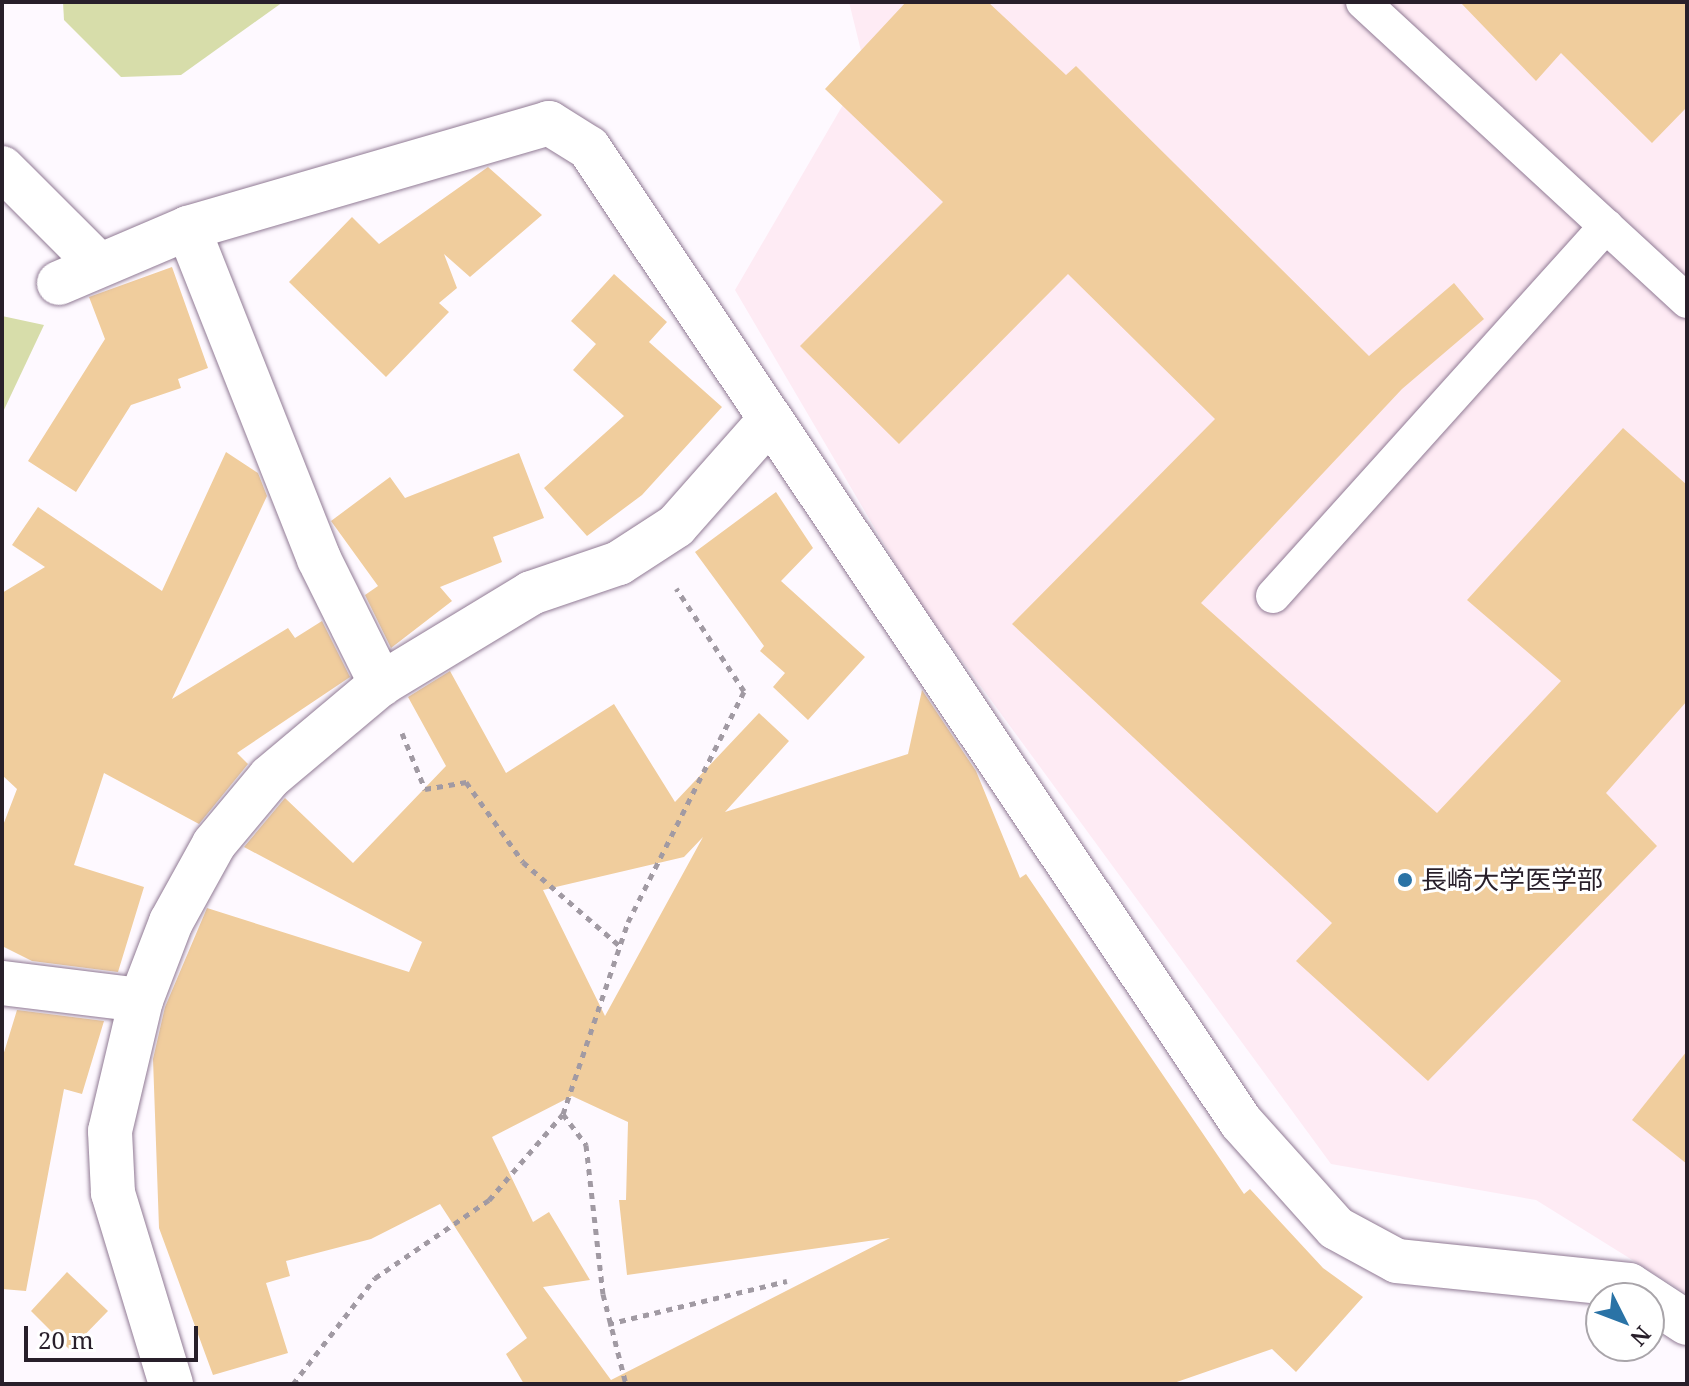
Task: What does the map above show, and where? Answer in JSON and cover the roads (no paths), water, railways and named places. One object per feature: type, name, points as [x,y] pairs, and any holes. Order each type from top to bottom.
[{"type":"street","points":[[2,168],[77,273],[188,228],[549,123],[589,148],[626,199],[767,423],[1241,1122],[1336,1228],[1397,1261],[1629,1285],[1687,1323]]},
{"type":"street","points":[[188,228],[319,559],[381,684]]},
{"type":"street","points":[[171,1384],[113,1193],[110,1131],[141,1000],[171,922],[237,811],[381,684],[531,593],[647,546],[676,526],[767,423]]},
{"type":"street","points":[[2,983],[141,1000]]},
{"type":"lane","points":[[1363,2],[1686,297]]},
{"type":"lane","points":[[1273,596],[1606,226]]},
{"type":"place","name":"長崎大学医学部","points":[[1405,880]]}]
